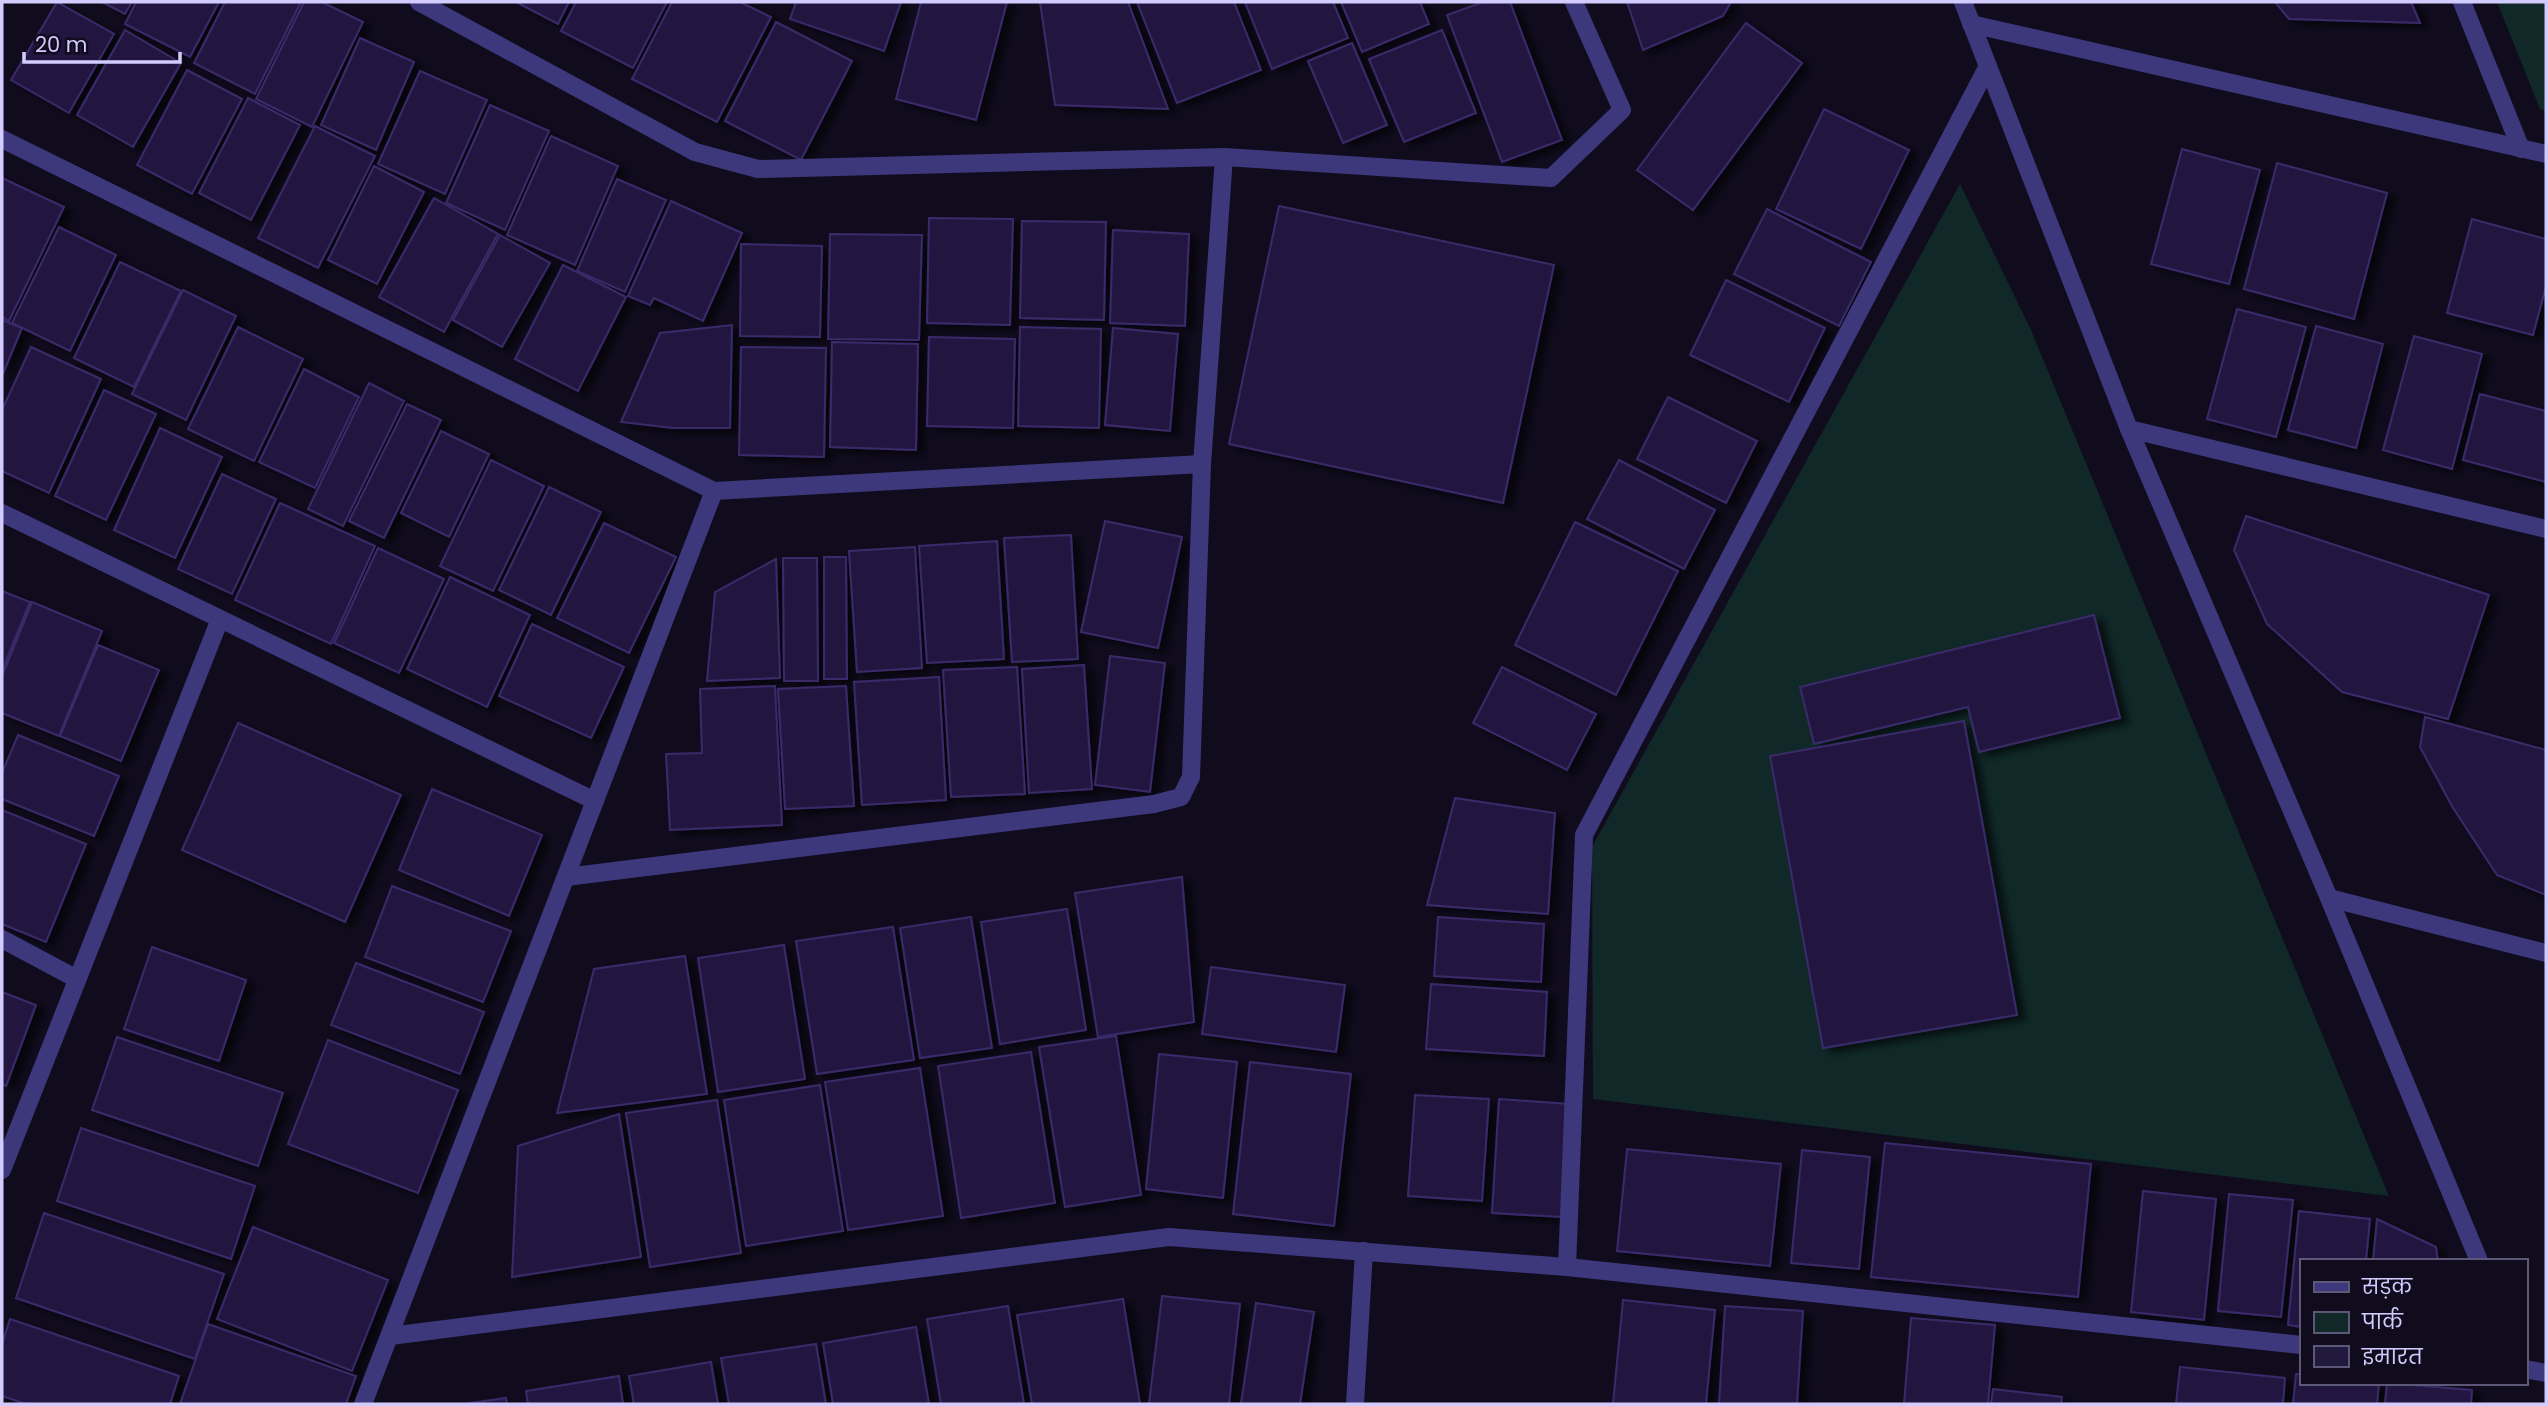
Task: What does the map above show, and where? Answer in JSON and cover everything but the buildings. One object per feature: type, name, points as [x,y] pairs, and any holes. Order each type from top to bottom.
[{"type":"street","points":[[419,2],[695,152],[758,169],[1224,157],[1551,178],[1622,110],[1574,2]]},
{"type":"street","points":[[1962,2],[2129,429],[2329,898],[2478,1259]]},
{"type":"street","points":[[2462,2],[2521,149]]},
{"type":"street","points":[[1971,24],[2546,155]]},
{"type":"street","points":[[1567,1267],[1584,835],[1988,66]]},
{"type":"street","points":[[2,139],[714,491],[1202,464]]},
{"type":"street","points":[[566,877],[1154,804],[1181,797],[1191,777],[1202,464],[1224,157]]},
{"type":"street","points":[[2129,429],[2546,529]]},
{"type":"street","points":[[363,1404],[714,491]]},
{"type":"street","points":[[2,513],[595,801]]},
{"type":"street","points":[[2,1170],[220,620]]},
{"type":"street","points":[[2329,898],[2546,953]]},
{"type":"street","points":[[2,939],[78,979]]},
{"type":"street","points":[[390,1336],[1169,1237],[1567,1267],[2300,1345]]},
{"type":"street","points":[[1355,1404],[1364,1251]]},
{"type":"street","points":[[2527,1369],[2546,1373]]},
{"type":"green space","points":[[2497,2],[2546,2],[2546,111],[2540,109]]},
{"type":"green space","points":[[1960,184],[2031,330],[2389,1196],[1593,1099],[1592,847]]}]
